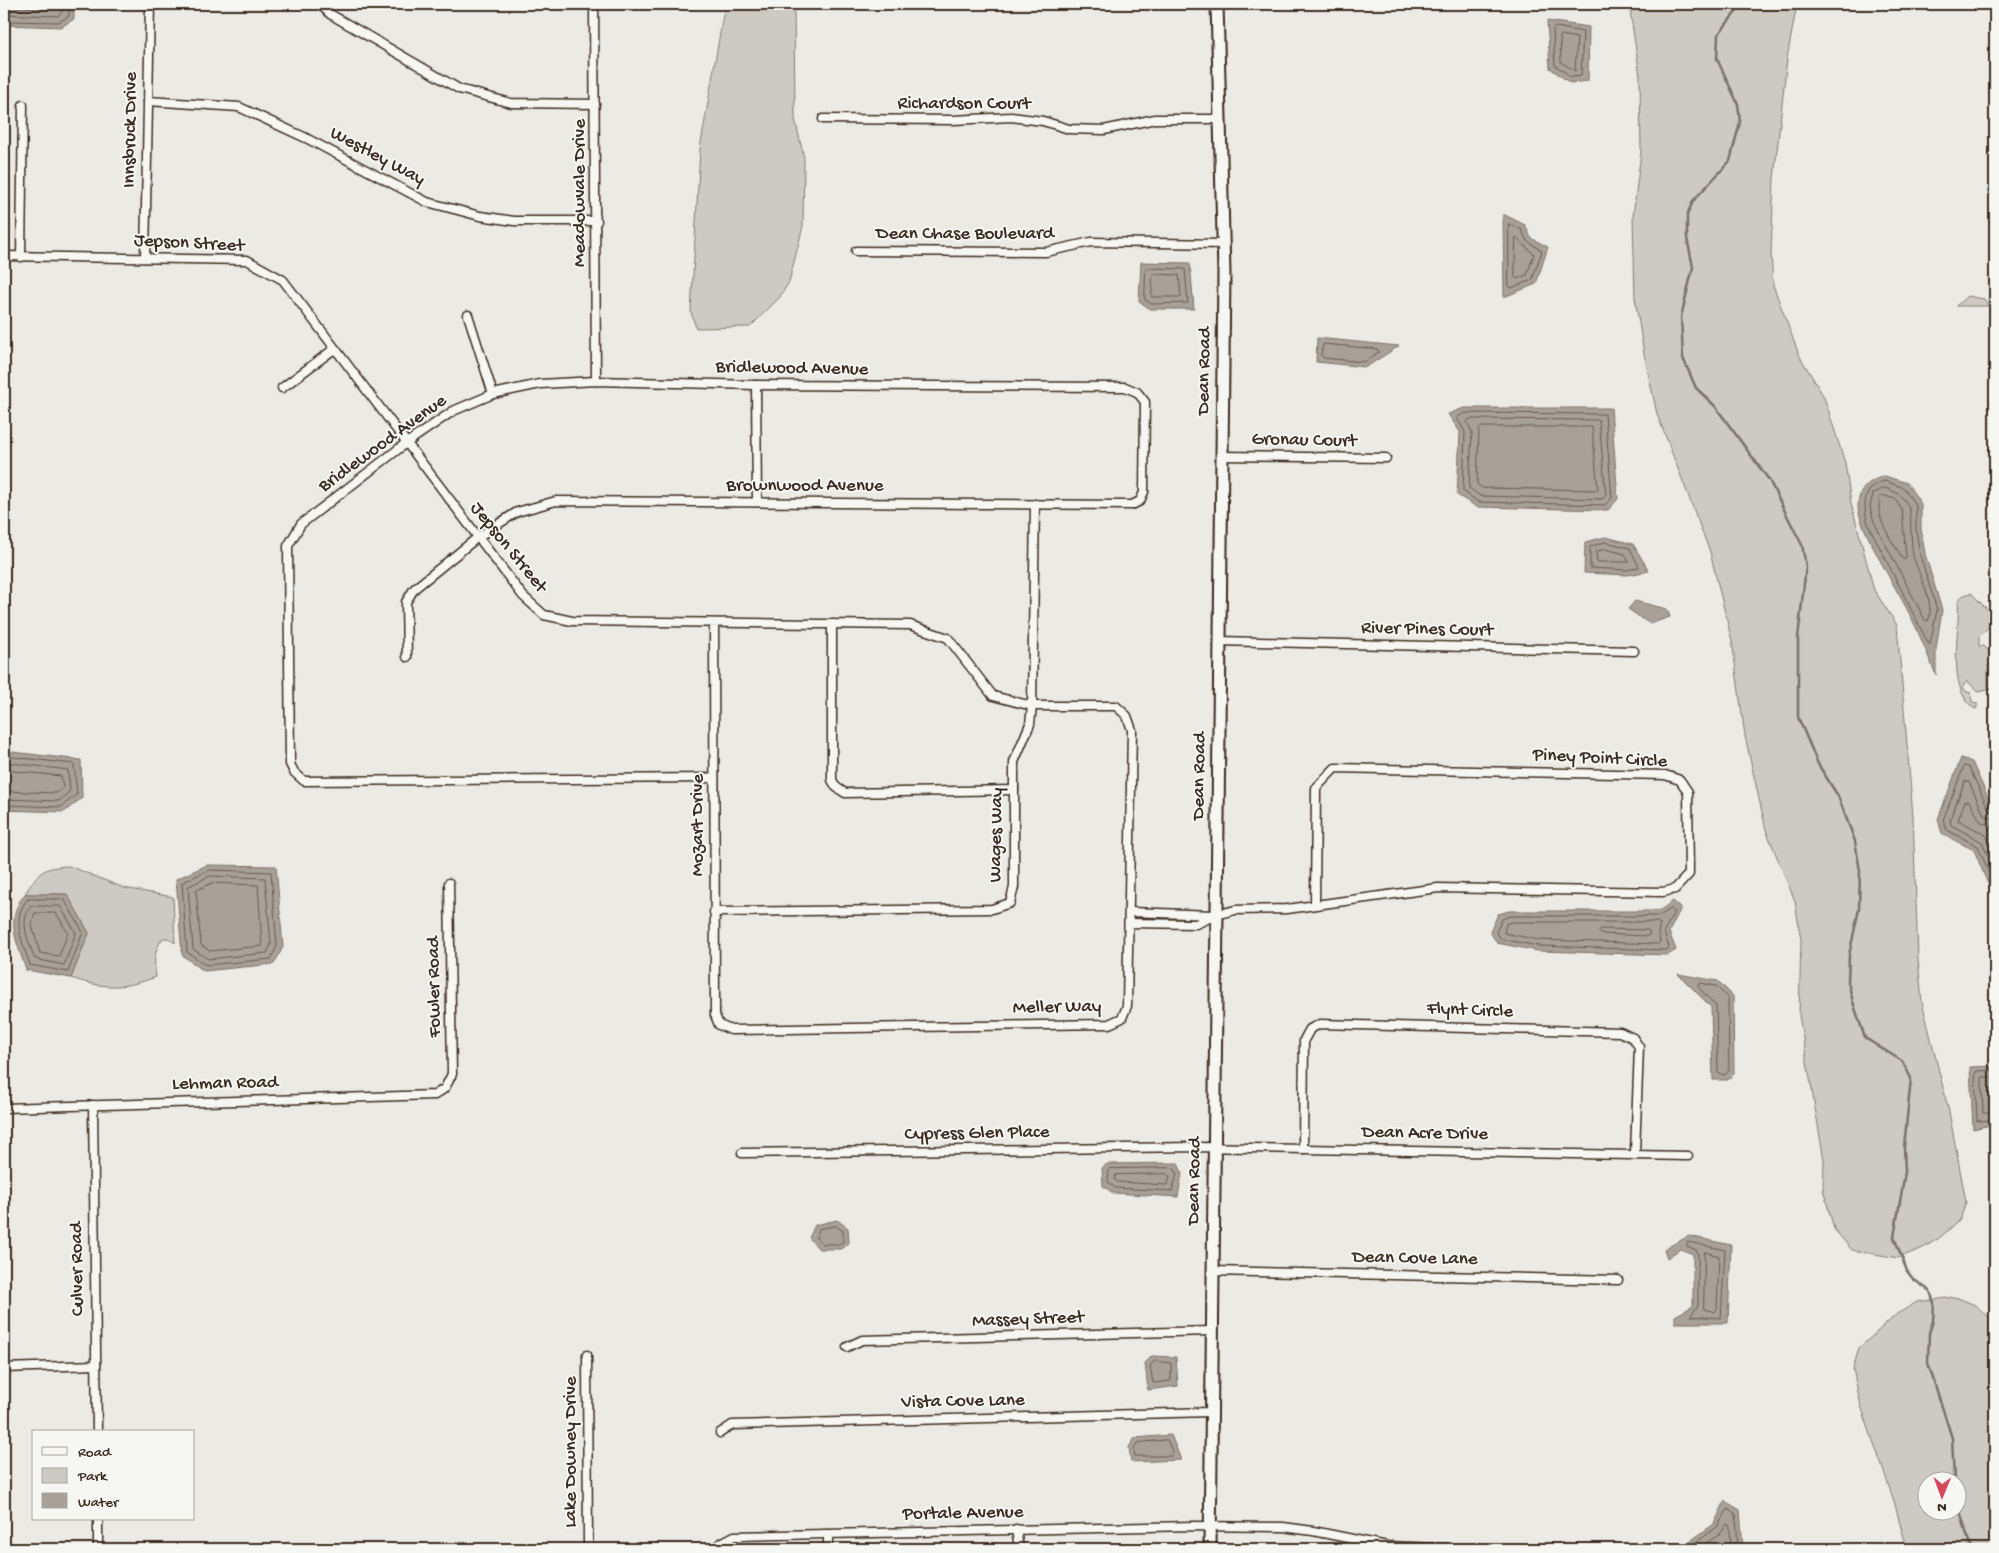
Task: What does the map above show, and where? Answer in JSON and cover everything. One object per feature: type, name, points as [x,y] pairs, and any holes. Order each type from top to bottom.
[{"type":"main road","name":"Dean Road","points":[[1210,1549],[1224,244],[1217,4]]},
{"type":"street","name":"Innsbruck Drive","points":[[145,258],[150,4]]},
{"type":"street","points":[[320,4],[330,14],[459,89],[511,103],[595,104]]},
{"type":"street","name":"Meadowvale Drive","points":[[594,4],[597,222],[596,381]]},
{"type":"street","name":"Westley Way","points":[[148,101],[239,107],[306,138],[427,202],[480,216],[514,221],[597,222]]},
{"type":"street","points":[[22,256],[23,105]]},
{"type":"street","name":"Richardson Court","points":[[823,119],[953,120],[1011,116],[1043,121],[1069,129],[1104,130],[1154,119],[1221,119]]},
{"type":"street","name":"Dean Chase Boulevard","points":[[856,251],[1046,252],[1091,242],[1224,244]]},
{"type":"street","name":"Jepson Street","points":[[4,256],[247,260],[283,280],[405,444],[523,596],[544,615],[572,621],[910,625],[948,638],[993,696],[1032,706],[1116,706],[1127,716]]},
{"type":"street","points":[[468,315],[493,394]]},
{"type":"street","points":[[282,388],[334,349]]},
{"type":"street","name":"Bridlewood Avenue","points":[[714,778],[304,780],[294,772],[290,764],[288,546],[301,524],[405,444],[453,411],[493,394],[540,384],[596,381],[756,385],[1125,387],[1137,392],[1145,402],[1144,492],[1140,501]]},
{"type":"street","points":[[756,385],[757,502]]},
{"type":"street","name":"Gronau Court","points":[[1221,456],[1386,458]]},
{"type":"street","name":"Brownwood Avenue","points":[[407,657],[406,602],[414,589],[478,537],[517,512],[556,501],[1132,505],[1140,501]]},
{"type":"street","name":"Wages Way","points":[[714,912],[992,909],[1010,903],[1014,887],[1014,762],[1030,724],[1032,706],[1035,504]]},
{"type":"street","name":"Mozart Drive","points":[[714,624],[715,1015],[719,1025]]},
{"type":"street","points":[[832,624],[832,780],[836,787],[845,793],[1014,790]]},
{"type":"street","name":"River Pines Court","points":[[1219,641],[1634,652]]},
{"type":"street","name":"Meller Way","points":[[719,1025],[731,1030],[1110,1024],[1122,1018],[1127,1006],[1130,922],[1132,730],[1127,716]]},
{"type":"street","name":"Piney Point Circle","points":[[1216,915],[1235,910],[1277,910],[1315,905],[1438,888],[1663,892],[1675,888],[1689,874],[1688,792],[1680,780],[1665,775],[1336,768],[1316,788],[1315,905]]},
{"type":"street","name":"Fowler Road","points":[[445,1088],[452,1074],[453,1063],[449,884]]},
{"type":"street","points":[[1130,912],[1216,915]]},
{"type":"street","points":[[1130,922],[1196,924],[1216,915]]},
{"type":"street","name":"Flynt Circle","points":[[1303,1149],[1304,1040],[1310,1029],[1320,1024],[1620,1032],[1633,1038],[1639,1047],[1635,1153]]},
{"type":"street","name":"Lehman Road","points":[[4,1108],[116,1103],[425,1097],[435,1095],[445,1088]]},
{"type":"street","name":"Culver Road","points":[[92,1105],[97,1430]]},
{"type":"street","name":"Dean Acre Drive","points":[[1214,1148],[1635,1153],[1688,1156]]},
{"type":"street","name":"Cypress Glen Place","points":[[742,1153],[1214,1148]]},
{"type":"street","name":"Dean Cove Lane","points":[[1212,1271],[1618,1280]]},
{"type":"street","name":"Massey Street","points":[[847,1347],[862,1340],[1211,1331]]},
{"type":"street","name":"Lake Downey Drive","points":[[587,1355],[588,1549]]},
{"type":"street","points":[[4,1368],[96,1365]]},
{"type":"street","name":"Vista Cove Lane","points":[[720,1433],[732,1424],[1210,1412]]},
{"type":"street","points":[[98,1520],[98,1549]]},
{"type":"street","name":"Portale Avenue","points":[[718,1547],[734,1536],[1209,1526],[1283,1527],[1387,1546],[1463,1549]]},
{"type":"street","points":[[1016,1529],[1019,1549]]},
{"type":"street","points":[[828,1534],[828,1549]]},
{"type":"green space","points":[[725,4],[794,4],[795,119],[804,158],[803,226],[789,282],[779,298],[750,327],[696,328],[691,312],[700,149]]},
{"type":"green space","points":[[1629,4],[1797,4],[1787,58],[1774,178],[1771,252],[1773,285],[1799,355],[1824,397],[1845,463],[1851,503],[1874,590],[1897,625],[1913,816],[1918,960],[1922,1002],[1949,1112],[1966,1202],[1960,1220],[1938,1239],[1921,1249],[1898,1258],[1852,1250],[1834,1229],[1823,1189],[1824,1160],[1799,1015],[1801,940],[1795,901],[1766,830],[1745,736],[1732,641],[1710,552],[1657,414],[1644,354],[1635,298],[1633,216],[1641,152],[1640,76]]},
{"type":"green space","points":[[1967,296],[1984,299],[1989,306],[1956,306]]},
{"type":"green space","points":[[1971,593],[1995,617],[1995,620],[1979,637],[1979,646],[1984,646],[1993,655],[1993,665],[1988,665],[1988,687],[1991,689],[1979,692],[1967,681],[1963,686],[1965,691],[1971,693],[1972,702],[1977,703],[1977,708],[1975,709],[1966,700],[1960,688],[1956,658],[1958,600],[1964,595]]},
{"type":"green space","points":[[69,866],[124,888],[173,897],[175,943],[168,938],[163,938],[157,947],[155,957],[156,977],[134,984],[114,986],[104,986],[71,978],[89,933],[67,894],[25,894],[42,872],[47,869]]},
{"type":"green space","points":[[1955,1297],[1975,1305],[1990,1318],[1995,1318],[1995,1549],[1907,1549],[1894,1501],[1861,1406],[1853,1369],[1859,1348],[1897,1314],[1917,1302]]},
{"type":"water","points":[[4,4],[74,4],[74,19],[61,27],[4,25]]},
{"type":"water","points":[[1547,21],[1589,27],[1588,81],[1570,83],[1550,68]]},
{"type":"water","points":[[1503,214],[1525,225],[1531,238],[1548,247],[1536,284],[1504,297]]},
{"type":"water","points":[[1141,262],[1190,263],[1194,309],[1150,309],[1139,301]]},
{"type":"water","points":[[1317,338],[1399,346],[1366,367],[1316,362]]},
{"type":"water","points":[[1464,408],[1611,408],[1618,499],[1608,510],[1477,507],[1457,495],[1460,432],[1448,414]]},
{"type":"water","points":[[1885,476],[1907,483],[1921,504],[1921,529],[1925,554],[1942,610],[1936,649],[1936,675],[1912,619],[1871,544],[1860,517],[1858,507],[1862,490],[1869,483]]},
{"type":"water","points":[[1606,537],[1633,544],[1649,571],[1628,575],[1584,573],[1585,542]]},
{"type":"water","points":[[1635,601],[1667,609],[1670,617],[1650,624],[1628,609]]},
{"type":"water","points":[[4,751],[81,760],[82,798],[64,812],[4,810]]},
{"type":"water","points":[[1961,758],[1972,762],[1995,813],[1995,886],[1987,882],[1974,850],[1942,834],[1938,819]]},
{"type":"water","points":[[207,865],[276,866],[283,947],[274,964],[204,971],[182,955],[176,879]]},
{"type":"water","points":[[25,894],[67,894],[89,933],[71,978],[26,970],[14,931],[15,912]]},
{"type":"water","points":[[1673,901],[1681,908],[1669,932],[1676,950],[1668,955],[1538,951],[1497,943],[1490,932],[1498,914],[1509,911],[1659,911]]},
{"type":"water","points":[[1678,974],[1718,981],[1733,996],[1734,1073],[1728,1080],[1713,1080],[1711,1007]]},
{"type":"water","points":[[1995,1066],[1995,1124],[1973,1129],[1970,1067]]},
{"type":"water","points":[[1178,1163],[1182,1173],[1178,1197],[1113,1193],[1103,1186],[1102,1168],[1107,1164]]},
{"type":"water","points":[[837,1220],[848,1228],[849,1243],[842,1249],[819,1249],[809,1238],[815,1225]]},
{"type":"water","points":[[1689,1236],[1731,1245],[1728,1323],[1675,1323],[1675,1316],[1693,1306],[1693,1254],[1680,1249],[1667,1258],[1664,1249]]},
{"type":"water","points":[[1152,1356],[1176,1357],[1178,1386],[1148,1390],[1145,1363]]},
{"type":"water","points":[[1171,1435],[1181,1460],[1131,1462],[1129,1447],[1135,1438]]},
{"type":"water","points":[[1725,1501],[1740,1510],[1743,1549],[1679,1549],[1714,1524]]},
{"type":"waterway","points":[[1742,4],[1718,35],[1717,59],[1738,104],[1740,122],[1730,161],[1693,201],[1687,215],[1687,238],[1693,267],[1681,317],[1683,358],[1696,388],[1715,406],[1769,480],[1802,545],[1806,566],[1798,638],[1798,717],[1818,764],[1838,796],[1855,841],[1860,871],[1859,909],[1849,955],[1848,982],[1853,1002],[1865,1038],[1902,1061],[1911,1078],[1904,1147],[1905,1172],[1894,1237],[1907,1271],[1913,1279],[1930,1291],[1934,1303],[1933,1321],[1929,1333],[1928,1363],[1952,1438],[1954,1470]]},
{"type":"waterway","points":[[1963,1520],[1971,1549]]}]
